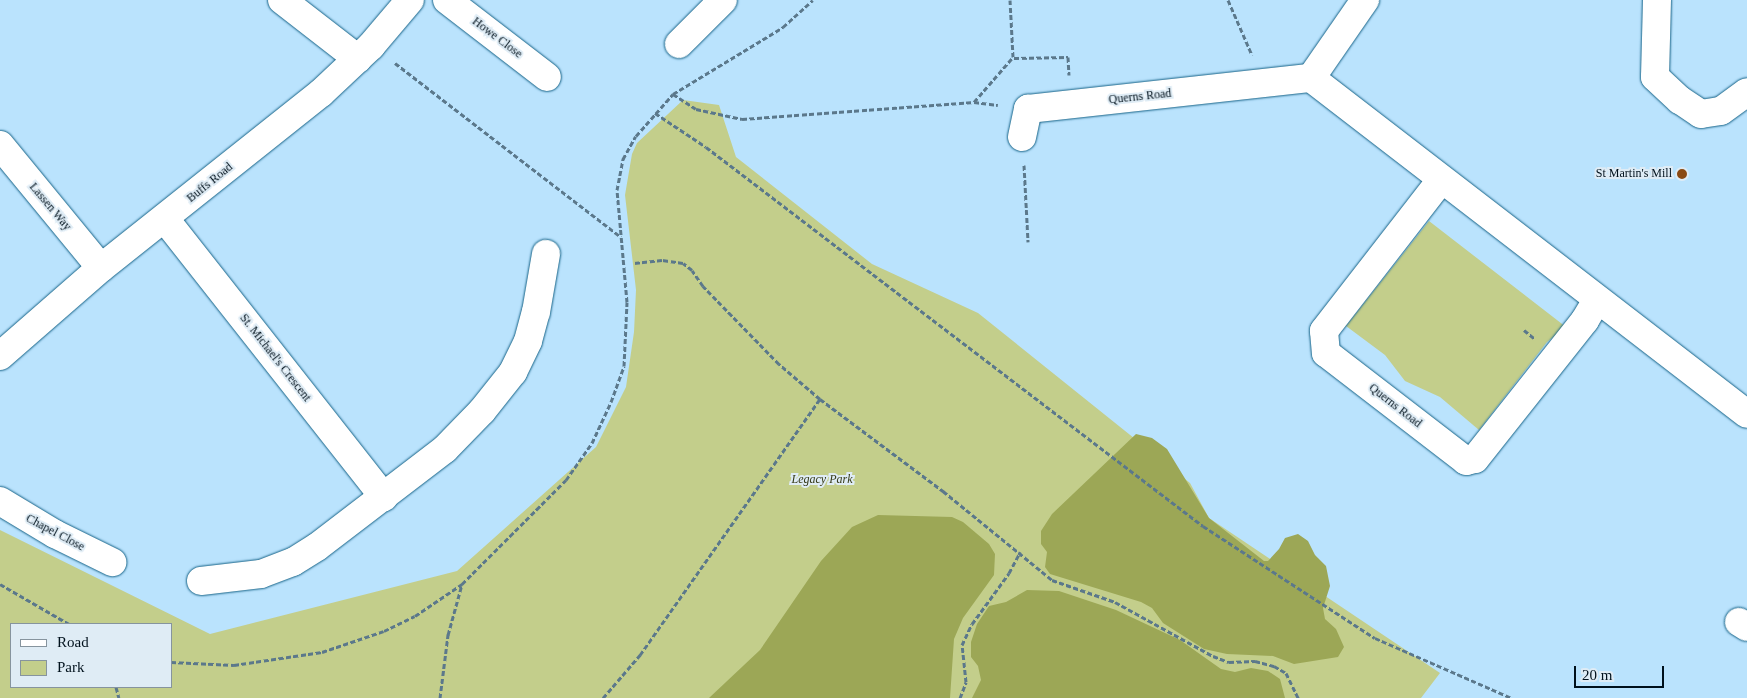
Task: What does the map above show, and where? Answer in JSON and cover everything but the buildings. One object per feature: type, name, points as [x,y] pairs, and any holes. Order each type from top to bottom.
[{"type":"street","points":[[282,0],[358,59]]},
{"type":"street","name":"Buffs Road","points":[[0,356],[101,268],[166,219],[358,59],[410,0]]},
{"type":"street","name":"Howe Close","points":[[447,0],[547,77]]},
{"type":"street","points":[[679,44],[724,0]]},
{"type":"street","points":[[1365,0],[1311,78],[1747,414]]},
{"type":"street","points":[[1657,0],[1655,77],[1680,100],[1701,114],[1721,111],[1747,92]]},
{"type":"street","name":"Querns Road","points":[[1028,109],[1311,78]]},
{"type":"street","points":[[1022,137],[1028,109]]},
{"type":"street","name":"Lassen Way","points":[[0,145],[101,268]]},
{"type":"street","name":"Querns Road","points":[[1441,180],[1324,331],[1326,353],[1466,461],[1475,459],[1585,320],[1597,300]]},
{"type":"street","name":"St. Michael's Crescent","points":[[166,219],[384,497]]},
{"type":"street","points":[[201,581],[261,574],[293,562],[384,497],[445,450],[482,411],[512,372],[528,341],[536,312],[546,254]]},
{"type":"street","name":"Chapel Close","points":[[0,501],[55,534],[112,562]]},
{"type":"path","points":[[172,662],[234,665],[322,652],[384,631],[415,616],[462,584],[566,480],[596,435],[624,366],[627,302],[617,190],[623,159],[655,113],[673,94],[776,32],[813,0]]},
{"type":"path","points":[[974,102],[1013,57],[1010,0]]},
{"type":"path","points":[[1228,0],[1264,83]]},
{"type":"path","points":[[1014,58],[1068,57],[1071,105]]},
{"type":"path","points":[[390,59],[622,237]]},
{"type":"path","points":[[673,94],[696,109],[742,119],[974,102],[1028,109]]},
{"type":"path","points":[[655,113],[706,147],[1203,526],[1375,638],[1512,698]]},
{"type":"path","points":[[1022,137],[1028,242]]},
{"type":"path","points":[[634,263],[662,260],[682,263],[692,270],[703,286],[779,364],[820,400],[1063,586],[1115,602],[1213,656],[1229,662],[1255,661],[1274,666],[1286,674],[1298,698]]},
{"type":"path","points":[[603,698],[640,655],[820,400]]},
{"type":"path","points":[[960,698],[966,682],[962,645],[972,624],[1009,574],[1020,552]]},
{"type":"path","points":[[0,584],[67,623]]},
{"type":"path","points":[[440,698],[448,635],[462,584]]},
{"type":"green space","name":"Legacy Park","points":[[683,100],[719,105],[736,157],[872,264],[978,313],[1190,483],[1209,518],[1440,673],[1421,698],[0,698],[0,530],[210,634],[457,571],[596,447],[626,387],[634,332],[636,290],[625,195],[632,154],[637,143]]},
{"type":"green space","points":[[1429,221],[1566,327],[1547,342],[1479,430],[1440,397],[1405,381],[1385,355],[1346,326]]},
{"type":"green space","points":[[1136,434],[1152,438],[1167,449],[1209,518],[1264,561],[1268,561],[1279,549],[1285,538],[1298,534],[1308,541],[1315,555],[1326,566],[1330,586],[1323,608],[1325,619],[1336,629],[1344,647],[1338,657],[1294,664],[1273,656],[1227,654],[1204,649],[1163,623],[1152,608],[1141,602],[1050,574],[1045,567],[1047,552],[1041,544],[1041,531],[1052,514]]},
{"type":"green space","points":[[878,515],[952,517],[963,522],[989,544],[995,554],[994,575],[963,618],[954,639],[950,698],[709,698],[760,650],[821,561],[852,527]]},
{"type":"green space","points":[[1027,590],[1059,591],[1116,610],[1180,640],[1221,669],[1235,672],[1251,668],[1268,671],[1280,679],[1285,698],[972,698],[981,680],[978,666],[971,657],[971,642],[977,624],[989,606],[1006,602]]},
{"type":"place","name":"St Martin's Mill","points":[[1682,174]]}]
